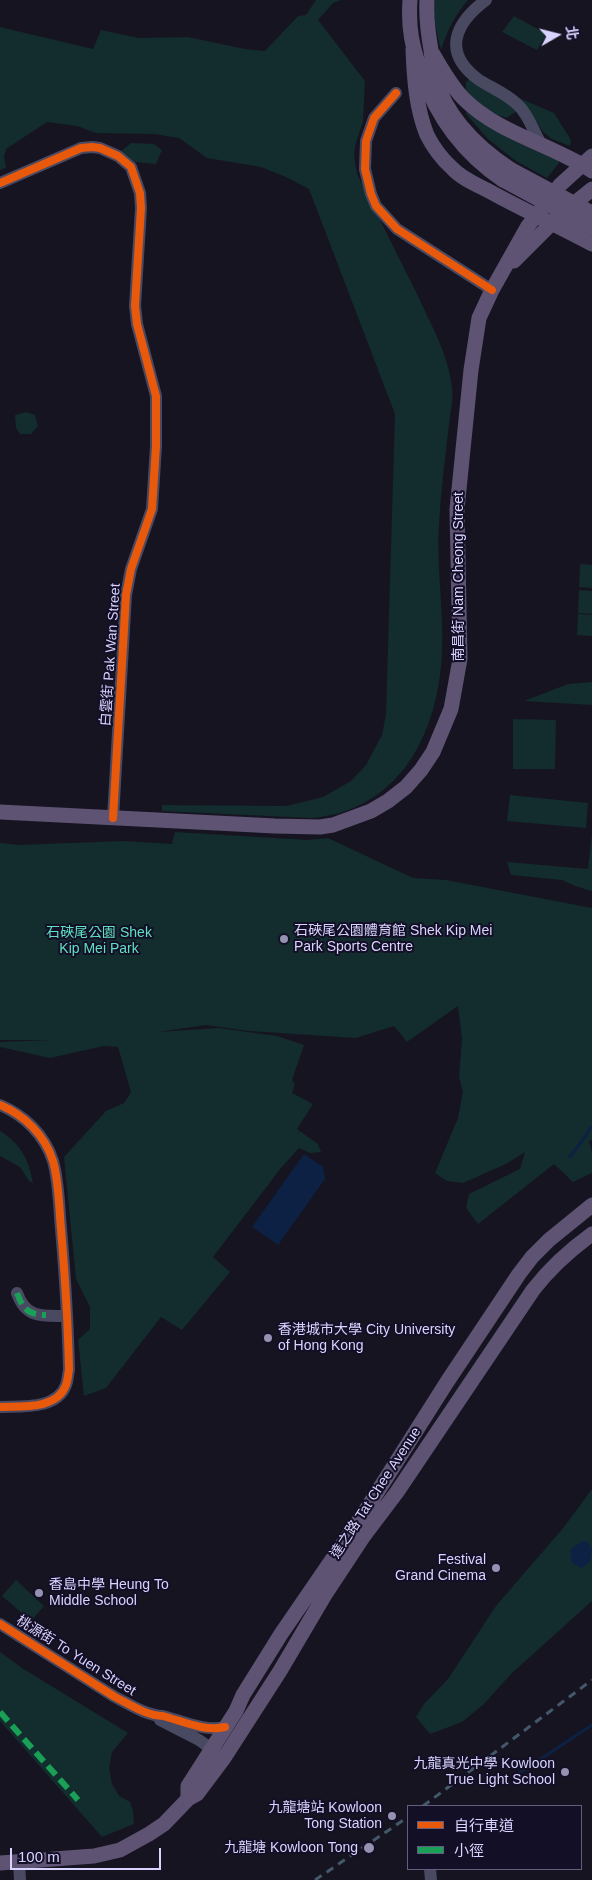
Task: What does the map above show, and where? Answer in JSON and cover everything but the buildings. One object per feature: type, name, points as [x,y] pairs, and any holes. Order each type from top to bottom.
[{"type":"main road","points":[[410,0],[410,24],[417,99],[427,134],[433,146],[452,169],[510,203],[592,244]]},
{"type":"main road","points":[[427,0],[427,26],[436,79],[454,117],[506,175],[592,228]]},
{"type":"main road","points":[[413,49],[431,99],[443,120],[466,150],[484,166],[592,213]]},
{"type":"main road","points":[[431,51],[456,90],[471,106],[506,128],[589,164]]},
{"type":"main road","name":"南昌街 Nam Cheong Street","points":[[0,812],[320,827],[333,825],[372,811],[396,795],[421,770],[434,752],[447,721],[458,676],[461,628],[457,516],[461,466],[479,318],[492,290],[525,230],[535,216],[560,185],[589,164]]},
{"type":"main road","name":"南昌街 Nam Cheong Street","points":[[502,272],[592,189]]},
{"type":"main road","points":[[510,203],[518,228],[519,244]]},
{"type":"main road","name":"達之路 Tat Chee Avenue","points":[[188,1800],[188,1786],[236,1711],[266,1657],[364,1512],[447,1382],[532,1257],[566,1225],[592,1205]]},
{"type":"main road","name":"達之路 Tat Chee Avenue","points":[[0,1863],[94,1856],[120,1850],[134,1844],[164,1824],[188,1800],[197,1794],[224,1758],[280,1671],[326,1593],[462,1393],[546,1274],[563,1257],[592,1234]]},
{"type":"street","points":[[486,0],[460,26],[455,45],[458,58],[478,79],[517,104],[526,114],[541,144]]},
{"type":"street","points":[[396,93],[374,118],[366,141],[366,169],[371,194],[376,206],[396,229],[492,290]]},
{"type":"street","name":"白雲街 Pak Wan Street","points":[[0,183],[74,151],[92,146],[110,152],[124,160],[134,174],[140,193],[141,208],[135,306],[137,324],[156,396],[156,446],[152,509],[131,569],[126,595],[113,818]]},
{"type":"street","points":[[0,1105],[8,1108],[33,1126],[43,1139],[53,1161],[58,1195],[69,1370],[66,1386],[55,1400],[44,1403],[0,1407]]},
{"type":"street","points":[[17,1293],[24,1307],[29,1312],[39,1315],[67,1316]]},
{"type":"street","name":"桃源街 To Yuen Street","points":[[0,1624],[115,1697],[156,1716],[163,1716],[206,1728],[225,1727]]},
{"type":"street","name":"桃源街 To Yuen Street","points":[[156,1716],[161,1722],[199,1740],[224,1758]]},
{"type":"street","points":[[19,1862],[20,1880]]},
{"type":"green space","points":[[316,0],[341,0],[333,3],[318,20],[365,81],[363,121],[355,146],[354,156],[357,174],[443,350],[450,374],[452,401],[438,539],[442,619],[442,651],[439,681],[433,710],[423,738],[409,762],[391,783],[369,800],[342,812],[311,818],[162,811],[162,805],[286,806],[323,797],[351,781],[366,765],[382,735],[386,714],[395,414],[309,189],[261,167],[207,158],[179,138],[154,134],[96,133],[77,126],[47,122],[6,149],[4,157],[6,168],[0,170],[0,27],[93,49],[101,30],[139,38],[188,37],[245,49],[265,51],[298,16],[306,15]]},
{"type":"green space","points":[[435,0],[468,0],[459,11],[441,50],[435,19]]},
{"type":"green space","points":[[514,16],[547,34],[537,50],[502,32]]},
{"type":"green space","points":[[471,78],[518,110],[507,118],[489,112],[466,91],[466,82]]},
{"type":"green space","points":[[519,98],[554,113],[571,140],[570,146],[552,139],[543,132]]},
{"type":"green space","points":[[467,108],[558,159],[559,163],[547,178],[516,161],[488,139],[466,114]]},
{"type":"green space","points":[[131,143],[154,144],[162,150],[156,164],[135,162],[120,152]]},
{"type":"green space","points":[[26,412],[35,415],[38,426],[31,434],[20,434],[16,428],[15,415]]},
{"type":"green space","points":[[580,564],[592,565],[592,588],[579,587]]},
{"type":"green space","points":[[579,590],[592,591],[592,614],[578,613]]},
{"type":"green space","points":[[578,614],[592,615],[592,636],[577,635]]},
{"type":"green space","points":[[592,682],[592,705],[524,701],[568,684]]},
{"type":"green space","points":[[513,719],[556,720],[555,769],[513,769]]},
{"type":"green space","points":[[510,795],[588,803],[586,828],[507,821]]},
{"type":"green space","name":"石硤尾公園 Shek Kip Mei Park","points":[[175,832],[308,840],[328,838],[413,878],[446,880],[592,908],[592,1140],[589,1141],[592,1152],[592,1173],[573,1182],[554,1164],[478,1224],[466,1208],[469,1194],[520,1169],[525,1152],[506,1164],[463,1183],[447,1181],[435,1173],[458,1118],[463,1092],[459,1077],[462,1039],[458,1006],[407,1042],[394,1026],[356,1038],[249,1031],[206,1025],[158,1032],[219,1028],[277,1036],[304,1045],[292,1080],[295,1084],[292,1093],[313,1104],[297,1129],[318,1144],[321,1152],[310,1153],[299,1148],[281,1168],[213,1257],[230,1272],[182,1330],[161,1317],[106,1388],[84,1396],[78,1340],[90,1329],[90,1307],[76,1279],[64,1157],[106,1111],[124,1103],[131,1092],[118,1047],[104,1046],[50,1058],[0,1047],[0,1042],[53,1040],[0,1040],[0,843],[19,845],[123,841],[172,844]]},
{"type":"green space","points":[[592,833],[592,891],[562,880],[511,875],[507,862],[588,869]]},
{"type":"green space","points":[[0,1131],[13,1141],[22,1152],[29,1166],[33,1183],[29,1181],[20,1167],[0,1156]]},
{"type":"green space","points":[[592,1489],[592,1601],[512,1673],[484,1704],[462,1722],[430,1734],[416,1717],[424,1704],[448,1679],[496,1606],[564,1527]]},
{"type":"green space","points":[[16,1580],[44,1606],[31,1621],[2,1596]]},
{"type":"green space","points":[[0,1652],[22,1668],[128,1733],[112,1752],[109,1768],[112,1784],[119,1796],[130,1802],[134,1824],[102,1837],[0,1721]]},
{"type":"water","points":[[304,1154],[323,1167],[325,1179],[278,1245],[252,1227]]},
{"type":"water","points":[[582,1541],[588,1542],[592,1550],[590,1562],[581,1568],[572,1563],[570,1550]]},
{"type":"waterway","points":[[570,1157],[592,1127]]},
{"type":"waterway","points":[[518,1774],[592,1725]]},
{"type":"railway","points":[[424,1805],[592,1680]]},
{"type":"railway","points":[[315,1880],[407,1818]]},
{"type":"marked path","points":[[17,1293],[27,1310],[35,1314],[46,1315]]},
{"type":"marked path","points":[[0,1712],[78,1800]]},
{"type":"cycle path","points":[[396,93],[374,118],[366,141],[365,169],[376,206],[397,229],[492,290]]},
{"type":"cycle path","points":[[0,183],[81,148],[92,147],[100,148],[118,156],[131,167],[140,193],[141,208],[135,306],[137,324],[156,396],[156,446],[152,509],[131,569],[126,595],[113,818]]},
{"type":"cycle path","points":[[0,1105],[17,1114],[39,1134],[53,1161],[59,1203],[69,1370],[66,1385],[55,1399],[38,1405],[0,1407]]},
{"type":"cycle path","points":[[0,1624],[115,1697],[138,1709],[202,1727],[225,1727]]},
{"type":"place","name":"石硤尾公園體育館 Shek Kip Mei Park Sports Centre","points":[[284,939]]},
{"type":"place","name":"香港城市大學 City University of Hong Kong","points":[[268,1338]]},
{"type":"place","name":"Festival Grand Cinema","points":[[496,1568]]},
{"type":"place","name":"香島中學 Heung To Middle School","points":[[39,1593]]},
{"type":"place","name":"九龍真光中學 Kowloon True Light School","points":[[565,1772]]},
{"type":"place","name":"九龍塘站 Kowloon Tong Station","points":[[392,1816]]},
{"type":"place","name":"九龍塘 Kowloon Tong","points":[[369,1848]]}]
